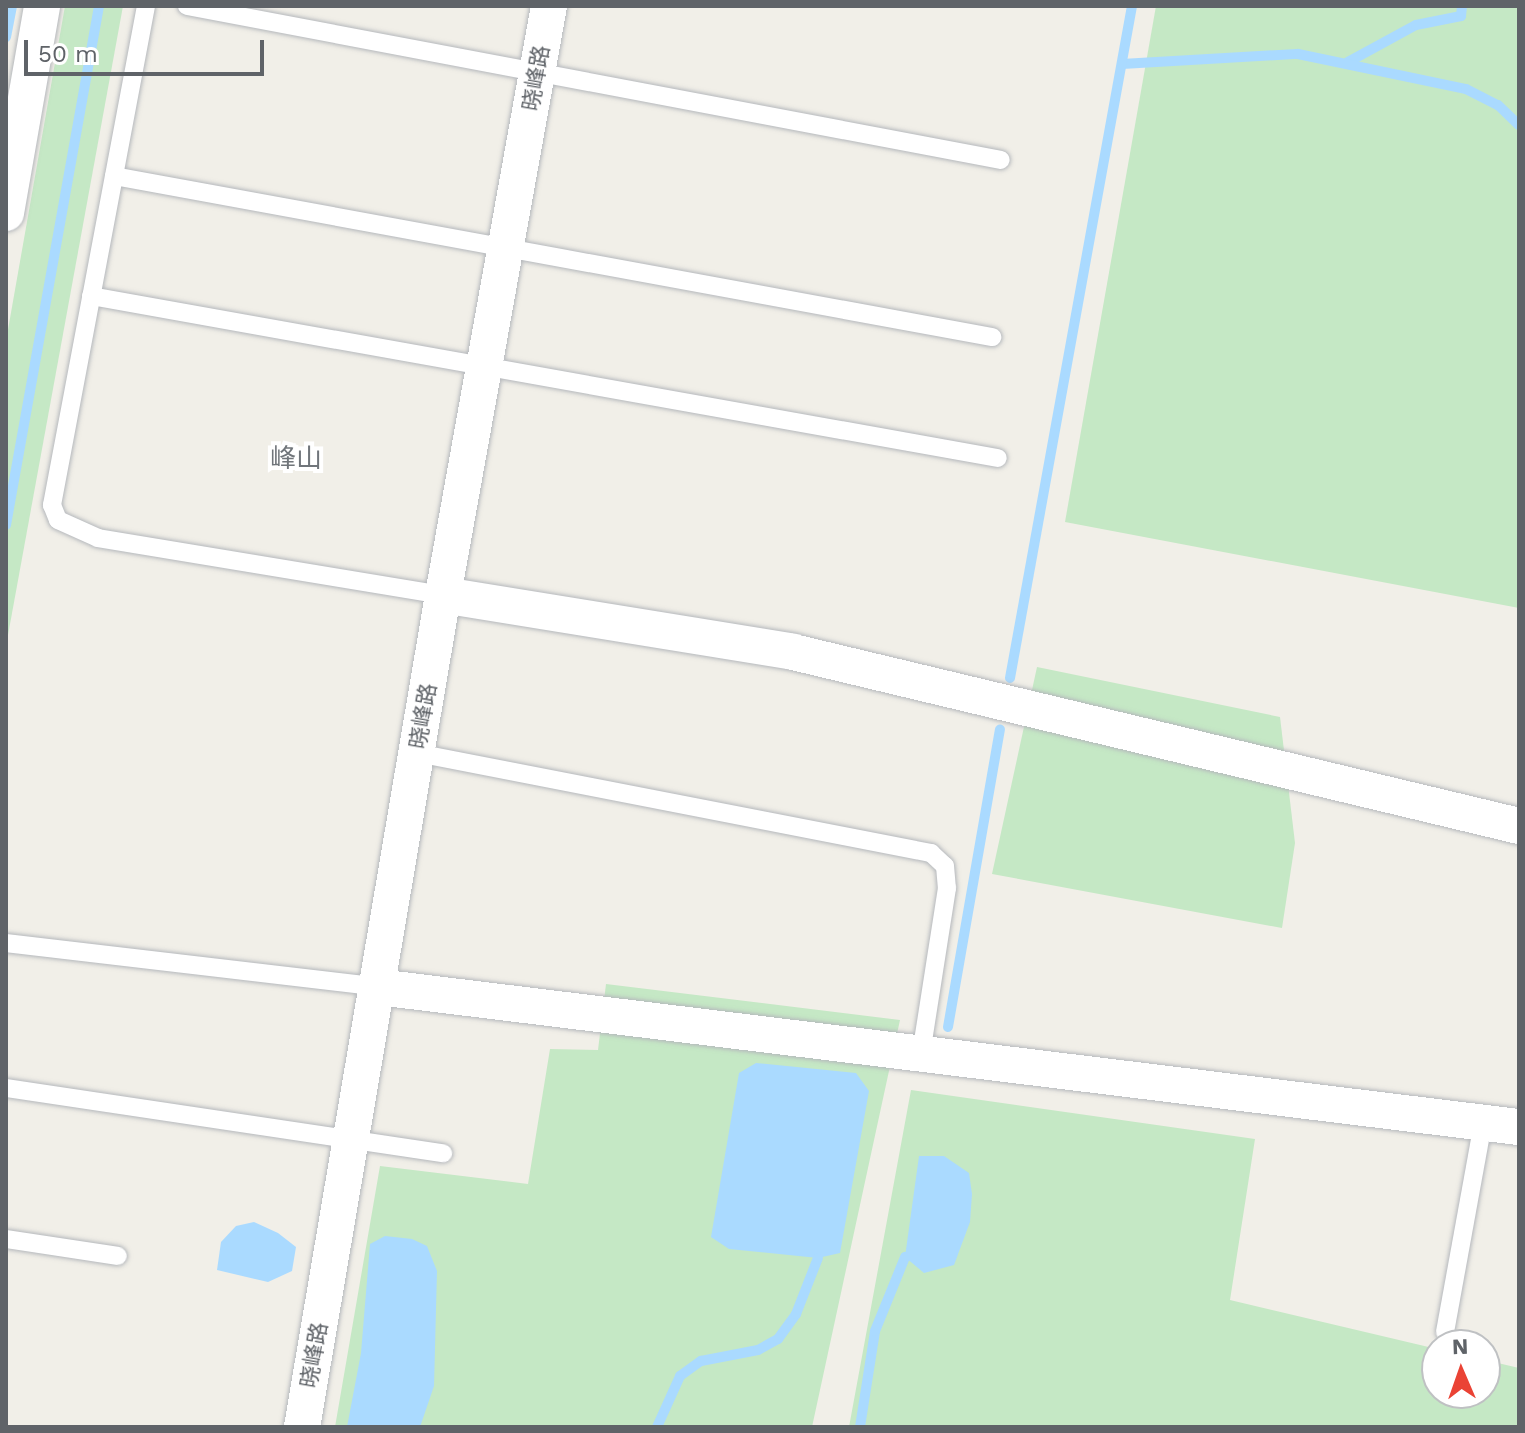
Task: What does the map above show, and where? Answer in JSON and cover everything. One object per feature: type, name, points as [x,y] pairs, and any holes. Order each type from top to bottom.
[{"type":"street","points":[[6,213],[42,6]]},
{"type":"street","name":"晓峰路","points":[[302,1427],[443,595],[549,6]]},
{"type":"street","points":[[443,595],[793,652],[1519,826]]},
{"type":"street","points":[[378,987],[1519,1127]]},
{"type":"lane","points":[[146,6],[52,505],[58,520],[98,538],[443,595]]},
{"type":"lane","points":[[187,6],[1001,160]]},
{"type":"lane","points":[[114,176],[992,337]]},
{"type":"lane","points":[[91,296],[998,458]]},
{"type":"lane","points":[[417,753],[931,853],[945,866],[947,888],[921,1054]]},
{"type":"lane","points":[[6,943],[378,987]]},
{"type":"lane","points":[[6,1088],[443,1153]]},
{"type":"lane","points":[[1446,1329],[1483,1123]]},
{"type":"lane","points":[[6,1239],[118,1256]]},
{"type":"green space","points":[[65,6],[123,6],[6,646],[6,341]]},
{"type":"green space","points":[[1156,6],[1519,6],[1519,608],[1065,522]]},
{"type":"green space","points":[[1037,667],[1280,717],[1295,843],[1282,928],[992,874]]},
{"type":"green space","points":[[606,984],[900,1020],[812,1427],[335,1427],[380,1166],[528,1184],[550,1049],[598,1050]]},
{"type":"green space","points":[[911,1090],[1255,1139],[1230,1300],[1421,1345],[1421,1409],[1501,1409],[1501,1364],[1519,1368],[1519,1427],[849,1427]]},
{"type":"water","points":[[756,1063],[856,1073],[869,1091],[840,1253],[818,1258],[729,1249],[711,1237],[739,1073]]},
{"type":"water","points":[[919,1156],[944,1156],[969,1173],[972,1194],[970,1222],[954,1265],[924,1273],[905,1257]]},
{"type":"water","points":[[254,1222],[278,1233],[296,1247],[292,1271],[268,1282],[217,1270],[221,1242],[236,1226]]},
{"type":"water","points":[[385,1236],[412,1239],[427,1246],[437,1271],[434,1386],[420,1427],[347,1427],[361,1353],[370,1244]]},
{"type":"waterway","points":[[6,37],[12,6]]},
{"type":"waterway","points":[[6,525],[99,6]]},
{"type":"waterway","points":[[1010,678],[1132,6]]},
{"type":"waterway","points":[[1348,62],[1416,25],[1461,16],[1462,6]]},
{"type":"waterway","points":[[1122,64],[1298,54],[1466,89],[1498,105],[1519,125]]},
{"type":"waterway","points":[[948,1027],[1000,730]]},
{"type":"waterway","points":[[860,1427],[875,1331],[905,1257]]},
{"type":"waterway","points":[[657,1427],[680,1376],[701,1361],[758,1350],[778,1339],[796,1314],[818,1258]]},
{"type":"district","name":"峰山","points":[[296,459]]}]
